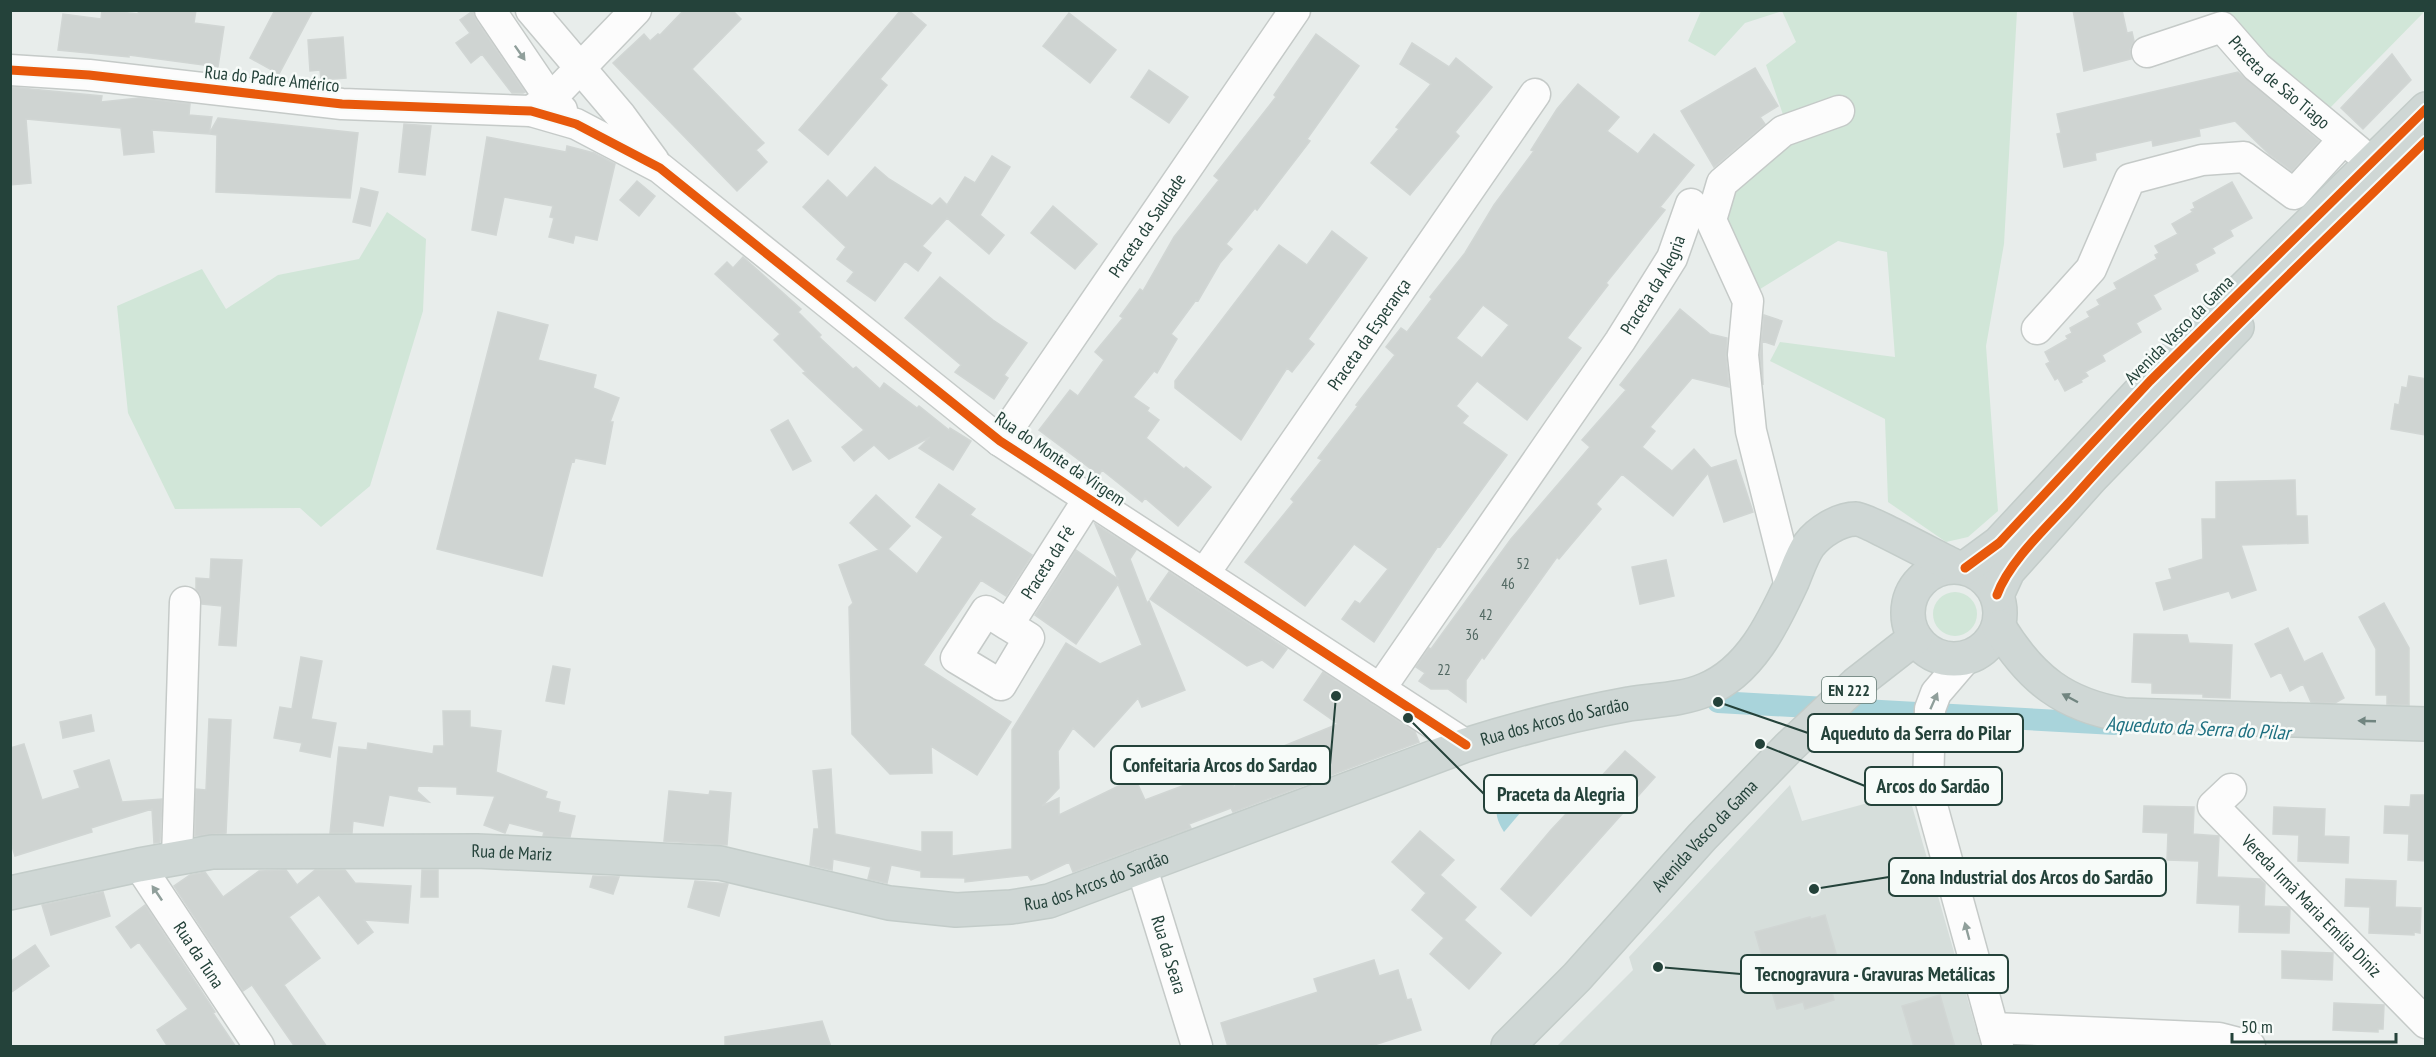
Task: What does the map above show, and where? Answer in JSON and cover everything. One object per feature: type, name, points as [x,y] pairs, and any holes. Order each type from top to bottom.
[{"type":"main road","name":"Avenida Vasco da Gama","points":[[1913,591],[1930,573],[1960,567],[1999,543],[2150,381],[2426,109]]},
{"type":"main road","points":[[1997,595],[2008,571],[2091,478],[2224,340],[2426,141]]},
{"type":"main road","name":"Rua dos Arcos do Sardão","points":[[1011,907],[1049,901],[1466,745],[1525,726],[1631,704],[1668,700],[1706,690],[1731,674],[1751,654],[1775,618],[1809,546],[1822,532],[1837,523],[1857,519]]},
{"type":"main road","points":[[1857,519],[1984,577],[1997,595],[2001,611],[1999,627],[1992,641],[1980,652],[1966,658],[1947,659],[1928,652],[1915,638],[1908,620],[1908,605],[1913,591],[1900,561],[1857,519]]},
{"type":"main road","points":[[1999,627],[2025,666],[2069,698],[2097,710],[2124,715],[2426,724]]},
{"type":"main road","name":"Avenida Vasco da Gama","points":[[1508,1047],[1577,977],[1702,837],[1788,747],[1856,684],[1915,638]]},
{"type":"main road","name":"Rua de Mariz","points":[[10,893],[212,852],[477,851],[720,863],[889,903],[956,910],[1011,907]]},
{"type":"street","points":[[490,10],[540,104],[660,168]]},
{"type":"street","points":[[531,10],[621,116],[660,168]]},
{"type":"street","points":[[540,104],[580,69],[636,10]]},
{"type":"street","name":"Praceta da Saudade","points":[[1000,441],[1295,10]]},
{"type":"street","name":"Praceta de São Tiago","points":[[2147,52],[2222,27],[2257,67],[2343,140],[2373,161]]},
{"type":"street","name":"Rua do Padre Américo","points":[[10,70],[90,75],[342,104],[540,104]]},
{"type":"street","name":"Praceta da Esperança","points":[[1204,574],[1535,94]]},
{"type":"street","points":[[1790,586],[1751,431],[1743,356],[1748,301],[1712,220],[1722,183],[1783,131],[1839,111]]},
{"type":"street","points":[[2294,194],[2343,140]]},
{"type":"street","points":[[2037,328],[2091,269],[2130,179],[2202,160],[2244,156],[2321,213]]},
{"type":"street","name":"Rua do Monte da Virgem","points":[[660,168],[1000,441],[1466,745]]},
{"type":"street","name":"Praceta da Alegria","points":[[1380,689],[1620,341],[1672,258],[1691,204]]},
{"type":"street","name":"Praceta da Fé","points":[[1008,625],[1089,498]]},
{"type":"street","points":[[177,859],[185,602]]},
{"type":"street","points":[[1966,658],[1936,693],[1930,709],[1928,790],[1996,1037],[2203,1042],[2219,1038],[2250,1047]]},
{"type":"street","name":"Vereda Irmã Maria Emília Diniz","points":[[2231,789],[2213,806],[2426,1023]]},
{"type":"street","name":"Rua da Tuna","points":[[139,865],[259,1047]]},
{"type":"street","name":"Rua da Seara","points":[[1141,866],[1197,1047]]},
{"type":"shaded area","points":[[1790,785],[1802,821],[1908,792],[1981,1046],[1557,1046],[1633,970],[1629,957]]},
{"type":"green space","points":[[1701,11],[1782,11],[1745,23],[1715,56],[1688,41]]},
{"type":"green space","points":[[1782,11],[2017,11],[2004,244],[1986,346],[1998,511],[1968,537],[1946,542],[1888,502],[1885,419],[1770,361],[1780,342],[1895,357],[1887,252],[1838,241],[1752,294],[1719,217],[1729,187],[1791,138],[1766,65],[1796,42]]},
{"type":"green space","points":[[2228,11],[2425,11],[2327,111],[2270,67]]},
{"type":"green space","points":[[387,212],[426,239],[423,311],[370,486],[321,527],[300,508],[175,509],[128,413],[117,306],[202,269],[226,309],[278,275],[359,259]]},
{"type":"green space","points":[[1955,592],[1971,598],[1977,614],[1971,630],[1955,636],[1939,630],[1933,614],[1939,598]]},
{"type":"water","points":[[1527,787],[1538,792],[1504,832],[1497,815],[1499,802],[1510,793]]},
{"type":"building","points":[[102,10],[138,14],[139,10],[196,10],[194,23],[224,27],[218,67],[129,55],[129,57],[58,50],[63,14],[101,19]]},
{"type":"building","points":[[275,10],[313,10],[279,74],[250,58]]},
{"type":"building","points":[[684,10],[732,10],[741,19],[692,69],[764,143],[756,150],[767,162],[737,191],[613,63],[644,34],[650,41],[658,34],[660,35]]},
{"type":"building","points":[[901,10],[908,10],[926,25],[880,79],[887,85],[828,155],[799,130]]},
{"type":"building","points":[[2073,10],[2122,10],[2127,33],[2132,32],[2134,41],[2130,49],[2131,59],[2084,71]]},
{"type":"building","points":[[473,11],[476,20],[525,92],[512,93],[482,54],[471,63],[456,43],[470,33],[460,20]]},
{"type":"building","points":[[1069,13],[1116,50],[1090,83],[1043,46]]},
{"type":"building","points":[[1316,34],[1359,66],[1307,139],[1310,141],[1257,210],[1255,208],[1226,244],[1232,249],[1220,263],[1198,301],[1196,300],[1171,334],[1177,339],[1157,373],[1154,371],[1133,397],[1149,408],[1147,411],[1159,420],[1146,438],[1184,469],[1186,467],[1211,487],[1178,526],[1145,498],[1142,502],[1102,470],[1099,475],[1039,430],[1070,390],[1078,396],[1104,360],[1095,352],[1123,318],[1120,316],[1140,289],[1143,291],[1174,237],[1219,180],[1214,176],[1276,97],[1274,95]]},
{"type":"building","points":[[343,37],[346,78],[321,80],[320,70],[310,71],[308,40]]},
{"type":"building","points":[[1412,43],[1449,67],[1456,58],[1492,87],[1455,132],[1459,136],[1410,195],[1371,163],[1399,129],[1396,127],[1431,84],[1400,64]]},
{"type":"building","points":[[2392,54],[2411,80],[2363,129],[2341,108]]},
{"type":"building","points":[[1755,68],[1778,106],[1760,117],[1765,124],[1714,167],[1681,111]]},
{"type":"building","points":[[1149,70],[1188,97],[1169,123],[1131,97]]},
{"type":"building","points":[[2238,72],[2319,141],[2292,171],[2269,154],[2235,121],[2199,129],[2200,136],[2153,146],[2152,140],[2095,153],[2096,160],[2064,167],[2057,134],[2061,133],[2057,114]]},
{"type":"building","points":[[1578,84],[1619,117],[1607,131],[1638,154],[1654,134],[1694,165],[1660,207],[1665,210],[1606,283],[1608,285],[1567,338],[1581,348],[1527,420],[1477,381],[1456,406],[1468,416],[1462,423],[1507,455],[1440,547],[1438,546],[1374,642],[1342,619],[1355,601],[1360,604],[1388,569],[1354,544],[1305,606],[1245,562],[1294,502],[1291,499],[1322,460],[1318,458],[1395,355],[1386,347],[1401,328],[1407,332],[1432,299],[1430,297],[1465,253],[1494,205],[1534,151],[1531,150],[1557,109]],"holes":[[[1483,305],[1509,325],[1482,358],[1456,338]]]},
{"type":"building","points":[[10,87],[102,96],[101,102],[139,98],[190,104],[189,115],[212,117],[209,134],[152,130],[154,152],[124,155],[121,128],[26,119],[31,183],[10,185]]},
{"type":"building","points":[[218,118],[358,133],[350,198],[216,192],[217,135],[209,134]]},
{"type":"building","points":[[404,124],[431,126],[425,175],[399,172]]},
{"type":"building","points":[[487,137],[566,152],[567,146],[594,153],[615,164],[597,240],[575,235],[573,243],[549,237],[554,218],[550,217],[553,206],[504,197],[496,235],[472,230]]},
{"type":"building","points":[[992,156],[1010,167],[980,215],[1004,235],[989,254],[947,218],[922,246],[931,253],[918,271],[905,261],[875,301],[847,281],[854,272],[837,259],[846,247],[803,207],[828,180],[847,198],[875,167],[889,179],[932,206],[940,198],[947,205],[965,177],[975,183]]},
{"type":"building","points":[[637,181],[655,196],[639,216],[620,200]]},
{"type":"building","points":[[2232,182],[2252,218],[2230,230],[2233,236],[2212,248],[2215,253],[2195,264],[2198,271],[2153,295],[2161,309],[2136,323],[2141,332],[2102,355],[2105,361],[2085,372],[2088,376],[2081,380],[2082,382],[2065,391],[2058,378],[2055,380],[2046,364],[2050,362],[2045,352],[2068,339],[2066,336],[2072,333],[2070,328],[2090,317],[2087,312],[2100,305],[2097,300],[2117,289],[2114,283],[2157,259],[2155,255],[2159,253],[2155,246],[2178,234],[2172,224],[2193,212],[2191,210],[2195,208],[2193,203]]},
{"type":"building","points":[[361,188],[378,192],[370,226],[353,222]]},
{"type":"building","points":[[1053,206],[1097,244],[1075,269],[1031,233]]},
{"type":"building","points":[[1332,231],[1367,258],[1308,339],[1314,344],[1292,372],[1287,368],[1241,440],[1175,388],[1175,381],[1279,245],[1307,265]]},
{"type":"building","points":[[743,257],[801,309],[798,312],[821,335],[819,337],[853,369],[856,367],[880,389],[884,383],[917,408],[919,406],[949,430],[950,428],[971,441],[953,470],[919,448],[930,437],[889,459],[874,445],[854,461],[842,447],[864,430],[803,373],[806,372],[774,340],[780,334],[715,274],[727,262],[733,268]]},
{"type":"building","points":[[940,277],[993,320],[1027,343],[1004,375],[1008,378],[994,399],[955,372],[961,365],[905,318]]},
{"type":"building","points":[[1680,309],[1710,334],[1727,338],[1729,387],[1692,378],[1650,427],[1655,431],[1642,447],[1672,471],[1694,449],[1711,468],[1736,460],[1753,512],[1724,522],[1708,473],[1673,516],[1622,474],[1596,504],[1601,509],[1559,559],[1557,557],[1484,659],[1482,657],[1466,680],[1466,702],[1448,689],[1431,689],[1419,681],[1425,673],[1416,667],[1429,648],[1431,649],[1511,539],[1590,447],[1582,440],[1626,390],[1620,385]]},
{"type":"building","points":[[498,312],[548,325],[538,360],[596,375],[593,388],[619,398],[610,422],[613,422],[605,464],[575,458],[574,462],[572,461],[542,576],[437,549]]},
{"type":"building","points":[[1764,315],[1782,321],[1774,345],[1762,341],[1763,385],[1760,355]]},
{"type":"building","points":[[2409,376],[2426,379],[2426,435],[2391,429],[2395,404],[2399,405],[2402,387],[2407,388]]},
{"type":"building","points":[[788,420],[811,461],[793,470],[771,430]]},
{"type":"building","points":[[2295,480],[2296,516],[2307,516],[2308,543],[2241,545],[2256,590],[2232,598],[2229,591],[2164,610],[2156,583],[2172,579],[2169,569],[2203,559],[2202,519],[2216,519],[2216,482]]},
{"type":"building","points":[[939,484],[975,509],[970,515],[1032,555],[1006,596],[981,580],[923,665],[1011,722],[977,775],[931,746],[932,773],[890,774],[852,734],[849,607],[853,603],[839,565],[879,550],[850,523],[876,495],[910,526],[888,549],[917,574],[943,537],[916,517]]},
{"type":"building","points":[[1095,524],[1136,550],[1130,559],[1185,690],[1142,707],[1138,698],[1094,747],[1073,728],[1058,751],[1059,788],[1042,806],[1059,798],[1059,815],[1135,778],[1145,800],[1206,777],[1196,757],[1215,747],[1234,787],[1246,774],[1253,781],[1268,775],[1283,758],[1279,748],[1338,724],[1304,700],[1323,672],[1415,732],[1419,742],[1233,812],[1231,808],[1189,824],[1191,828],[1073,872],[1069,862],[1031,880],[1028,875],[965,882],[965,878],[921,877],[921,871],[891,865],[887,883],[868,879],[871,867],[833,859],[832,870],[810,865],[814,829],[819,829],[813,771],[831,769],[835,834],[922,852],[922,832],[952,832],[952,856],[1012,849],[1012,730],[1066,643],[1100,664],[1142,645],[1118,584],[1076,644],[1035,615],[1076,550],[1118,579]]},
{"type":"building","points":[[211,559],[242,560],[236,646],[219,645],[222,606],[202,604],[200,594],[196,589],[196,578],[210,579]]},
{"type":"building","points":[[1666,560],[1674,596],[1640,604],[1632,567]]},
{"type":"building","points":[[1169,572],[1287,649],[1273,668],[1262,660],[1247,666],[1150,599]]},
{"type":"building","points":[[2384,603],[2409,648],[2409,705],[2387,704],[2387,695],[2376,695],[2376,649],[2359,617]]},
{"type":"building","points":[[2288,628],[2304,662],[2322,653],[2344,698],[2335,703],[2311,702],[2303,684],[2290,691],[2281,672],[2271,677],[2255,644]]},
{"type":"building","points":[[2134,634],[2187,635],[2189,643],[2232,645],[2230,698],[2203,697],[2203,694],[2152,693],[2152,683],[2132,682]]},
{"type":"building","points":[[301,657],[322,661],[311,719],[336,723],[330,757],[300,751],[302,743],[274,738],[280,707],[292,709]]},
{"type":"building","points":[[553,666],[570,669],[564,704],[546,701]]},
{"type":"building","points":[[443,711],[470,711],[470,727],[501,731],[496,772],[547,792],[545,798],[560,802],[558,812],[575,816],[570,837],[543,836],[544,832],[509,823],[505,833],[484,825],[495,796],[457,794],[457,787],[418,786],[417,791],[429,802],[389,795],[383,826],[353,821],[352,833],[330,833],[339,747],[367,750],[368,743],[433,754],[434,746],[444,746]]},
{"type":"building","points":[[91,715],[94,731],[63,738],[60,722]]},
{"type":"building","points":[[209,719],[231,720],[226,833],[195,836],[196,789],[206,790]]},
{"type":"building","points":[[24,744],[42,800],[80,788],[74,771],[109,760],[122,802],[162,799],[160,842],[154,843],[152,809],[91,828],[92,832],[15,856],[10,840],[10,748]]},
{"type":"building","points":[[1625,751],[1655,777],[1531,916],[1501,889],[1551,830]]},
{"type":"building","points":[[669,791],[709,795],[710,791],[731,793],[727,845],[664,841]]},
{"type":"building","points":[[2411,795],[2426,795],[2426,861],[2408,860],[2409,834],[2384,833],[2385,806],[2410,807]]},
{"type":"building","points":[[2144,806],[2194,807],[2193,834],[2219,836],[2217,877],[2260,879],[2265,884],[2264,906],[2290,909],[2289,933],[2239,932],[2240,905],[2197,903],[2199,861],[2167,860],[2168,833],[2143,832]]},
{"type":"building","points":[[2274,807],[2325,809],[2324,836],[2349,837],[2348,863],[2298,861],[2299,835],[2273,834]]},
{"type":"building","points":[[1420,831],[1454,860],[1440,875],[1476,907],[1464,920],[1501,953],[1469,989],[1430,954],[1444,938],[1412,910],[1426,893],[1392,862]]},
{"type":"building","points":[[286,870],[297,885],[315,870],[345,870],[355,883],[411,886],[408,923],[364,920],[373,932],[358,944],[319,895],[289,917],[320,958],[284,985],[327,1047],[295,1047],[252,985],[243,991],[174,886],[190,875],[205,872],[223,897],[259,871]]},
{"type":"building","points":[[422,870],[438,870],[438,897],[421,897]]},
{"type":"building","points":[[593,876],[619,877],[613,894],[590,887]]},
{"type":"building","points":[[2346,879],[2396,881],[2395,907],[2421,908],[2420,933],[2414,932],[2414,935],[2369,933],[2370,907],[2345,906]]},
{"type":"building","points":[[695,881],[728,884],[719,916],[688,907]]},
{"type":"building","points":[[103,892],[110,916],[51,935],[42,905]]},
{"type":"building","points":[[145,905],[236,1047],[168,1047],[157,1030],[188,1009],[139,942],[131,948],[116,927]]},
{"type":"building","points":[[1825,915],[1846,988],[1832,992],[1834,1000],[1805,1009],[1803,1002],[1777,1009],[1755,932]]},
{"type":"building","points":[[35,945],[49,966],[10,993],[10,962]]},
{"type":"building","points":[[2282,951],[2333,953],[2332,980],[2282,978]]},
{"type":"building","points":[[1374,960],[1379,976],[1398,970],[1407,1000],[1411,999],[1421,1030],[1368,1047],[1228,1047],[1221,1023],[1318,992],[1314,979]]},
{"type":"building","points":[[1940,995],[1955,1047],[1914,1047],[1902,1006]]},
{"type":"building","points":[[2334,1003],[2384,1005],[2383,1029],[2378,1029],[2378,1032],[2333,1030]]},
{"type":"building","points":[[822,1021],[831,1047],[725,1047],[725,1037]]},
{"type":"waterway","name":"Aqueduto da Serra do Pilar","points":[[1718,702],[2115,724]]},
{"type":"cycle path","points":[[10,70],[89,75],[342,104],[531,111],[576,124],[660,168],[1000,441],[1466,745]]},
{"type":"cycle path","points":[[1965,568],[1999,543],[2150,381],[2426,109]]},
{"type":"cycle path","points":[[1997,595],[2020,556],[2117,450],[2247,316],[2426,141]]},
{"type":"place","name":"Confeitaria Arcos do Sardao","points":[[1336,696]]},
{"type":"place","name":"Aqueduto da Serra do Pilar","points":[[1718,702]]},
{"type":"place","name":"Praceta da Alegria","points":[[1408,718]]},
{"type":"place","name":"Arcos do Sardão","points":[[1760,744]]},
{"type":"place","name":"Zona Industrial dos Arcos do Sardão","points":[[1814,889]]},
{"type":"place","name":"Tecnogravura - Gravuras Metálicas","points":[[1658,967]]}]
